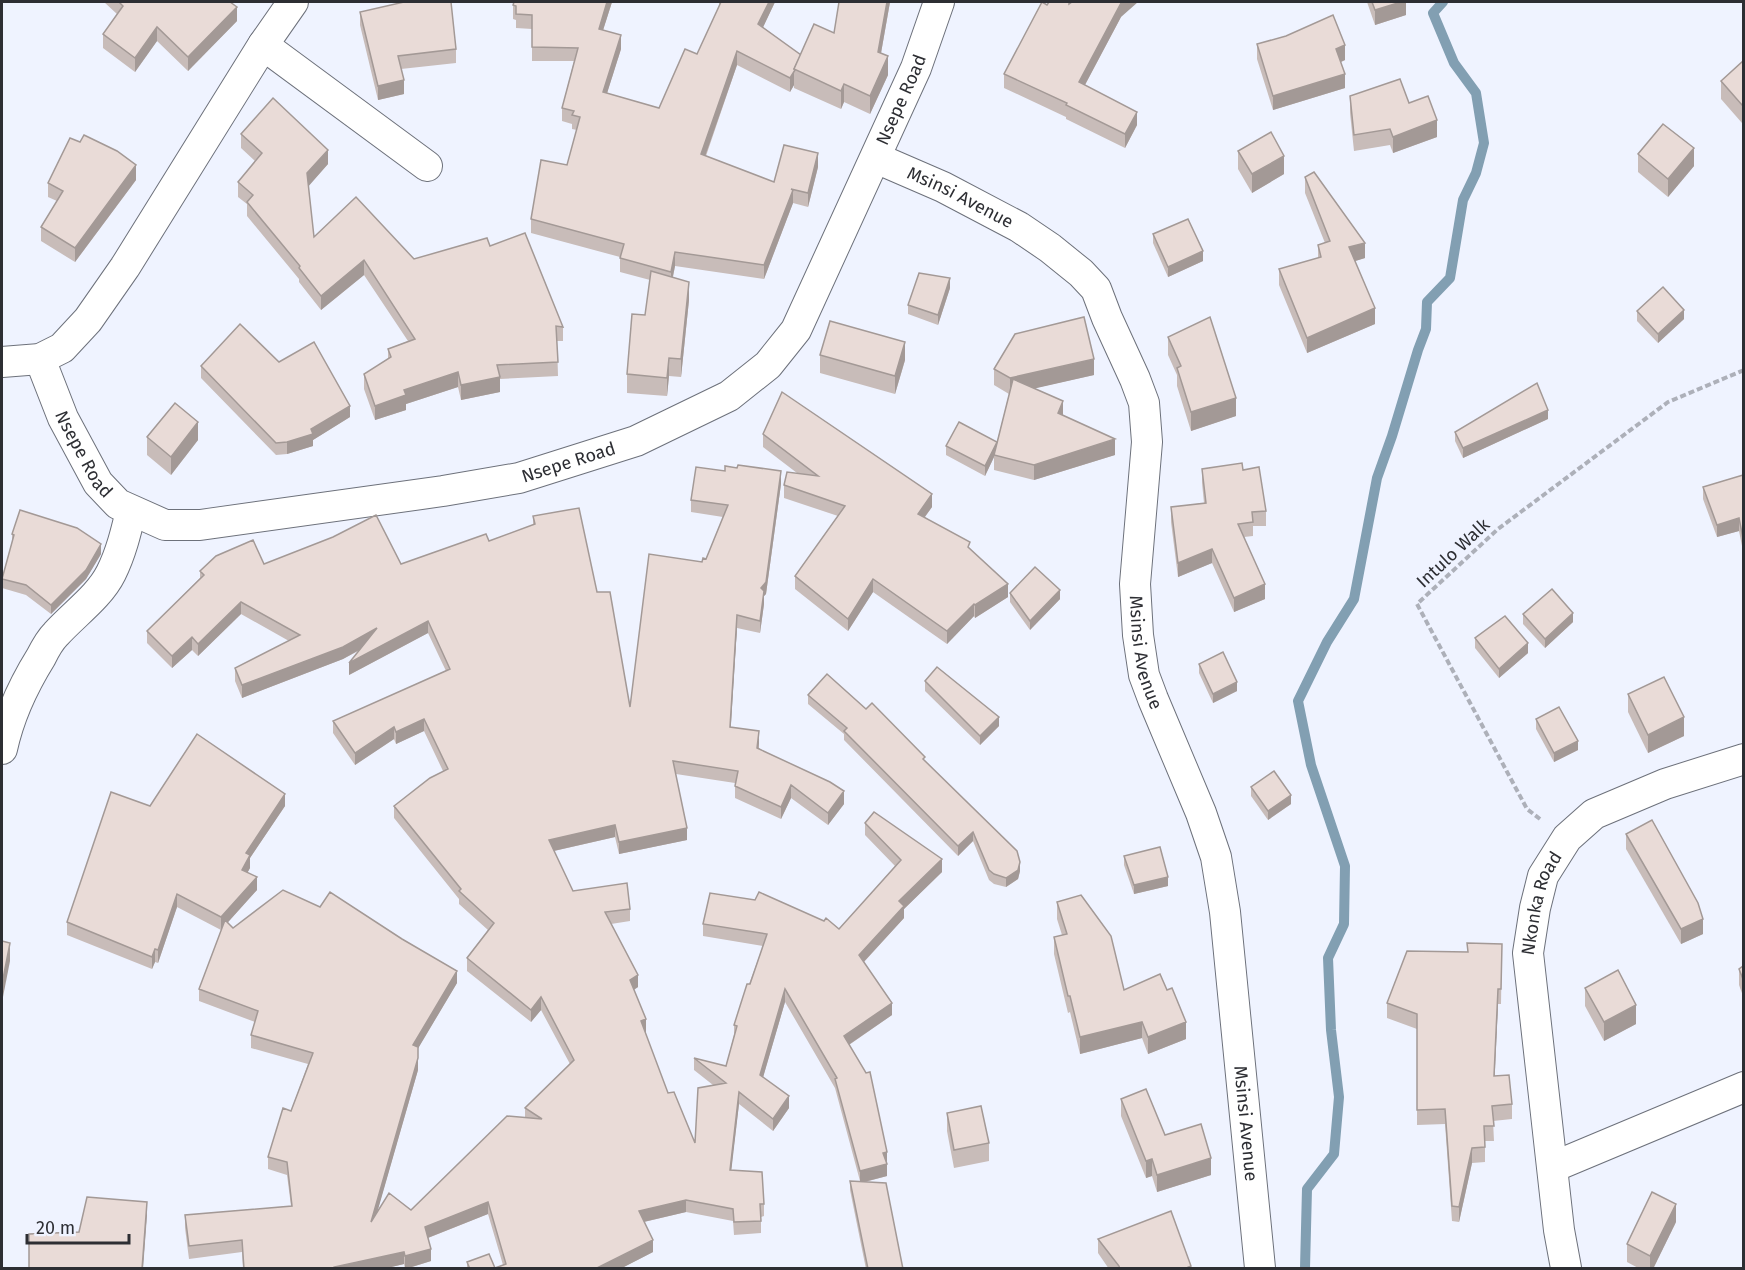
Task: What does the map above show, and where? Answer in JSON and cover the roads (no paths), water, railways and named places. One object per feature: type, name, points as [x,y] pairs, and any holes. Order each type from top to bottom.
[{"type":"street","points":[[2,362],[40,359],[62,348],[88,320],[125,267],[263,45],[294,2]]},
{"type":"street","name":"Nsepe Road","points":[[40,359],[63,418],[98,483],[117,504],[165,525],[200,525],[519,478],[636,441],[729,396],[768,365],[796,330],[916,68],[939,2]]},
{"type":"street","points":[[263,45],[427,166]]},
{"type":"street","name":"Msinsi Avenue","points":[[876,158],[943,187],[1019,227],[1081,273],[1096,289],[1144,403],[1146,442],[1135,584],[1138,635],[1144,675],[1202,813],[1216,857],[1225,912],[1260,1269]]},
{"type":"street","points":[[2,749],[12,712],[24,685],[54,635],[100,590],[111,574],[123,546],[131,511]]},
{"type":"street","name":"Nkonka Road","points":[[1566,1269],[1559,1230],[1528,954],[1535,908],[1543,876],[1567,838],[1594,814],[1665,784],[1743,759]]},
{"type":"street","points":[[1553,1167],[1743,1087]]},
{"type":"waterway","points":[[1305,1268],[1307,1189],[1334,1154],[1339,1097],[1331,1030],[1328,958],[1344,924],[1345,866],[1311,765],[1298,701],[1327,642],[1354,599],[1377,478],[1426,329],[1427,302],[1450,278],[1463,200],[1476,173],[1484,143],[1476,93],[1454,63],[1433,13],[1443,2]]}]
